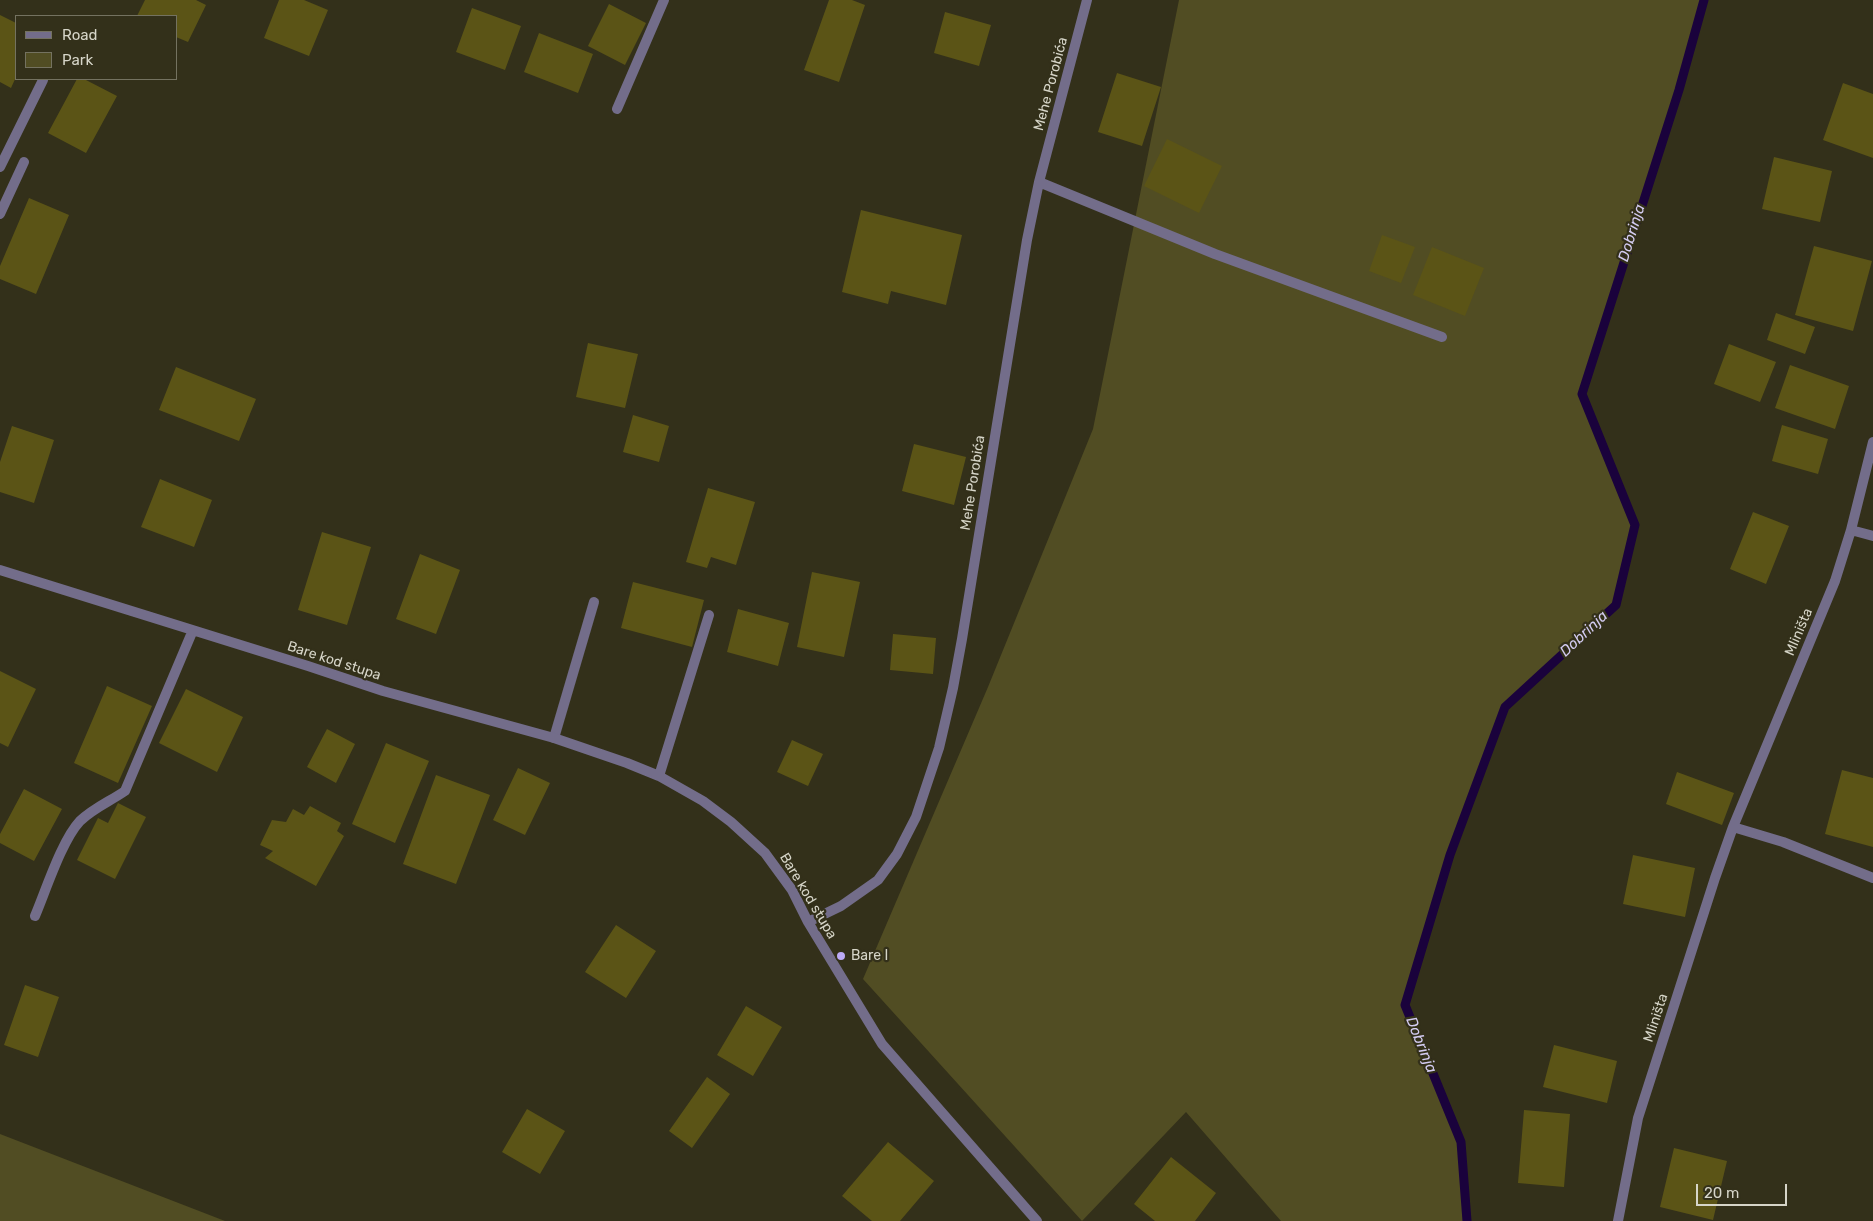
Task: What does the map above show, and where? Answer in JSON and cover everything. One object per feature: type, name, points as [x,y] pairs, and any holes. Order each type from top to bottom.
[{"type":"street","points":[[617,108],[664,0]]},
{"type":"street","name":"Mehe Porobića","points":[[808,922],[842,906],[878,880],[897,854],[916,817],[939,748],[962,639],[1012,328],[1039,182],[1087,0]]},
{"type":"street","points":[[0,167],[43,80]]},
{"type":"street","points":[[0,214],[24,162]]},
{"type":"street","points":[[1039,182],[1215,254],[1442,337]]},
{"type":"street","name":"Mliništa","points":[[1618,1221],[1638,1118],[1715,878],[1733,827],[1835,581],[1851,530],[1873,442]]},
{"type":"street","points":[[1851,530],[1873,536]]},
{"type":"street","name":"Bare kod stupa","points":[[0,570],[383,691],[554,738],[659,776],[703,801],[731,822],[765,853],[792,890],[808,922],[882,1044],[1037,1221]]},
{"type":"street","points":[[554,738],[594,602]]},
{"type":"street","points":[[659,776],[709,615]]},
{"type":"street","points":[[36,916],[57,862],[72,833],[80,822],[100,804],[125,791],[193,630]]},
{"type":"street","points":[[1733,827],[1784,842],[1873,878]]},
{"type":"green space","points":[[1179,0],[1704,0],[1679,90],[1582,394],[1635,525],[1616,605],[1505,707],[1450,855],[1405,1005],[1461,1142],[1467,1221],[1281,1221],[1186,1112],[1082,1221],[863,979],[988,687],[1093,429]]},
{"type":"green space","points":[[0,1134],[225,1221],[0,1221]]},
{"type":"building","points":[[145,0],[196,0],[206,5],[188,42],[178,38],[178,15],[138,15]]},
{"type":"building","points":[[279,0],[304,0],[328,10],[309,56],[264,38]]},
{"type":"building","points":[[829,0],[852,0],[865,5],[839,82],[804,70]]},
{"type":"building","points":[[609,4],[646,23],[625,65],[588,46]]},
{"type":"building","points":[[472,8],[521,26],[505,70],[456,52]]},
{"type":"building","points":[[945,12],[991,25],[979,66],[934,53]]},
{"type":"building","points":[[0,15],[15,22],[15,79],[11,88],[0,82]]},
{"type":"building","points":[[539,33],[593,54],[578,93],[524,72]]},
{"type":"building","points":[[1117,73],[1161,87],[1142,146],[1098,132]]},
{"type":"building","points":[[76,80],[86,80],[117,96],[86,153],[48,133]]},
{"type":"building","points":[[1843,83],[1873,94],[1873,158],[1823,140]]},
{"type":"building","points":[[1167,139],[1222,166],[1199,213],[1144,186]]},
{"type":"building","points":[[1774,157],[1832,171],[1820,222],[1762,209]]},
{"type":"building","points":[[29,198],[69,215],[36,294],[0,279],[0,266]]},
{"type":"building","points":[[861,210],[962,235],[946,305],[891,291],[888,304],[842,292]]},
{"type":"building","points":[[1382,235],[1415,247],[1401,283],[1369,271]]},
{"type":"building","points":[[1814,246],[1872,261],[1853,331],[1795,315]]},
{"type":"building","points":[[1432,247],[1484,268],[1465,316],[1413,295]]},
{"type":"building","points":[[1776,313],[1815,327],[1805,354],[1767,340]]},
{"type":"building","points":[[588,343],[638,354],[625,408],[576,397]]},
{"type":"building","points":[[1729,344],[1776,362],[1760,402],[1714,384]]},
{"type":"building","points":[[1790,365],[1849,386],[1835,429],[1775,408]]},
{"type":"building","points":[[176,367],[256,399],[239,441],[159,410]]},
{"type":"building","points":[[633,415],[669,426],[659,462],[623,452]]},
{"type":"building","points":[[1782,425],[1828,439],[1818,474],[1772,461]]},
{"type":"building","points":[[12,426],[54,440],[34,503],[0,492],[0,462]]},
{"type":"building","points":[[914,444],[966,457],[954,505],[902,491]]},
{"type":"building","points":[[160,479],[212,500],[194,547],[141,527]]},
{"type":"building","points":[[708,488],[755,502],[736,565],[711,557],[707,568],[686,562]]},
{"type":"building","points":[[1753,512],[1789,526],[1766,584],[1730,569]]},
{"type":"building","points":[[322,532],[371,547],[347,625],[298,610]]},
{"type":"building","points":[[420,554],[460,570],[436,634],[396,619]]},
{"type":"building","points":[[812,572],[860,582],[844,657],[797,647]]},
{"type":"building","points":[[633,582],[704,600],[692,647],[621,628]]},
{"type":"building","points":[[738,609],[789,623],[778,666],[727,652]]},
{"type":"building","points":[[893,634],[936,638],[933,674],[890,670]]},
{"type":"building","points":[[0,671],[36,689],[8,747],[0,743]]},
{"type":"building","points":[[107,686],[152,706],[118,783],[74,763]]},
{"type":"building","points":[[186,689],[243,717],[217,772],[159,743]]},
{"type":"building","points":[[327,729],[355,744],[336,783],[307,767]]},
{"type":"building","points":[[792,740],[823,754],[808,786],[777,772]]},
{"type":"building","points":[[386,743],[429,761],[395,843],[352,824]]},
{"type":"building","points":[[518,768],[550,783],[525,835],[493,820]]},
{"type":"building","points":[[1842,770],[1873,778],[1873,847],[1825,834]]},
{"type":"building","points":[[1677,772],[1734,793],[1722,825],[1666,804]]},
{"type":"building","points":[[436,775],[490,795],[456,884],[403,864]]},
{"type":"building","points":[[24,789],[62,809],[34,861],[0,843],[0,834]]},
{"type":"building","points":[[118,803],[146,817],[115,879],[77,860],[98,818],[108,823]]},
{"type":"building","points":[[310,806],[341,823],[337,831],[344,836],[316,886],[265,858],[273,851],[260,845],[272,820],[286,822],[293,809],[304,815]]},
{"type":"building","points":[[1633,855],[1695,868],[1685,917],[1623,904]]},
{"type":"building","points":[[616,925],[656,951],[626,998],[585,972]]},
{"type":"building","points":[[25,985],[59,997],[38,1057],[4,1045]]},
{"type":"building","points":[[746,1006],[782,1027],[753,1076],[717,1055]]},
{"type":"building","points":[[1554,1045],[1617,1061],[1607,1103],[1543,1087]]},
{"type":"building","points":[[707,1077],[730,1094],[692,1148],[669,1131]]},
{"type":"building","points":[[527,1109],[565,1131],[540,1174],[502,1152]]},
{"type":"building","points":[[1524,1110],[1570,1114],[1564,1187],[1518,1183]]},
{"type":"building","points":[[888,1142],[934,1181],[900,1221],[872,1221],[842,1196]]},
{"type":"building","points":[[1674,1148],[1727,1161],[1713,1220],[1660,1207]]},
{"type":"building","points":[[1171,1157],[1216,1193],[1195,1221],[1155,1221],[1134,1204]]},
{"type":"waterway","name":"Dobrinja","points":[[1467,1221],[1461,1142],[1405,1005],[1450,855],[1505,707],[1616,605],[1635,525],[1582,394],[1679,90],[1704,0]]},
{"type":"place","name":"Bare I","points":[[841,956]]}]
